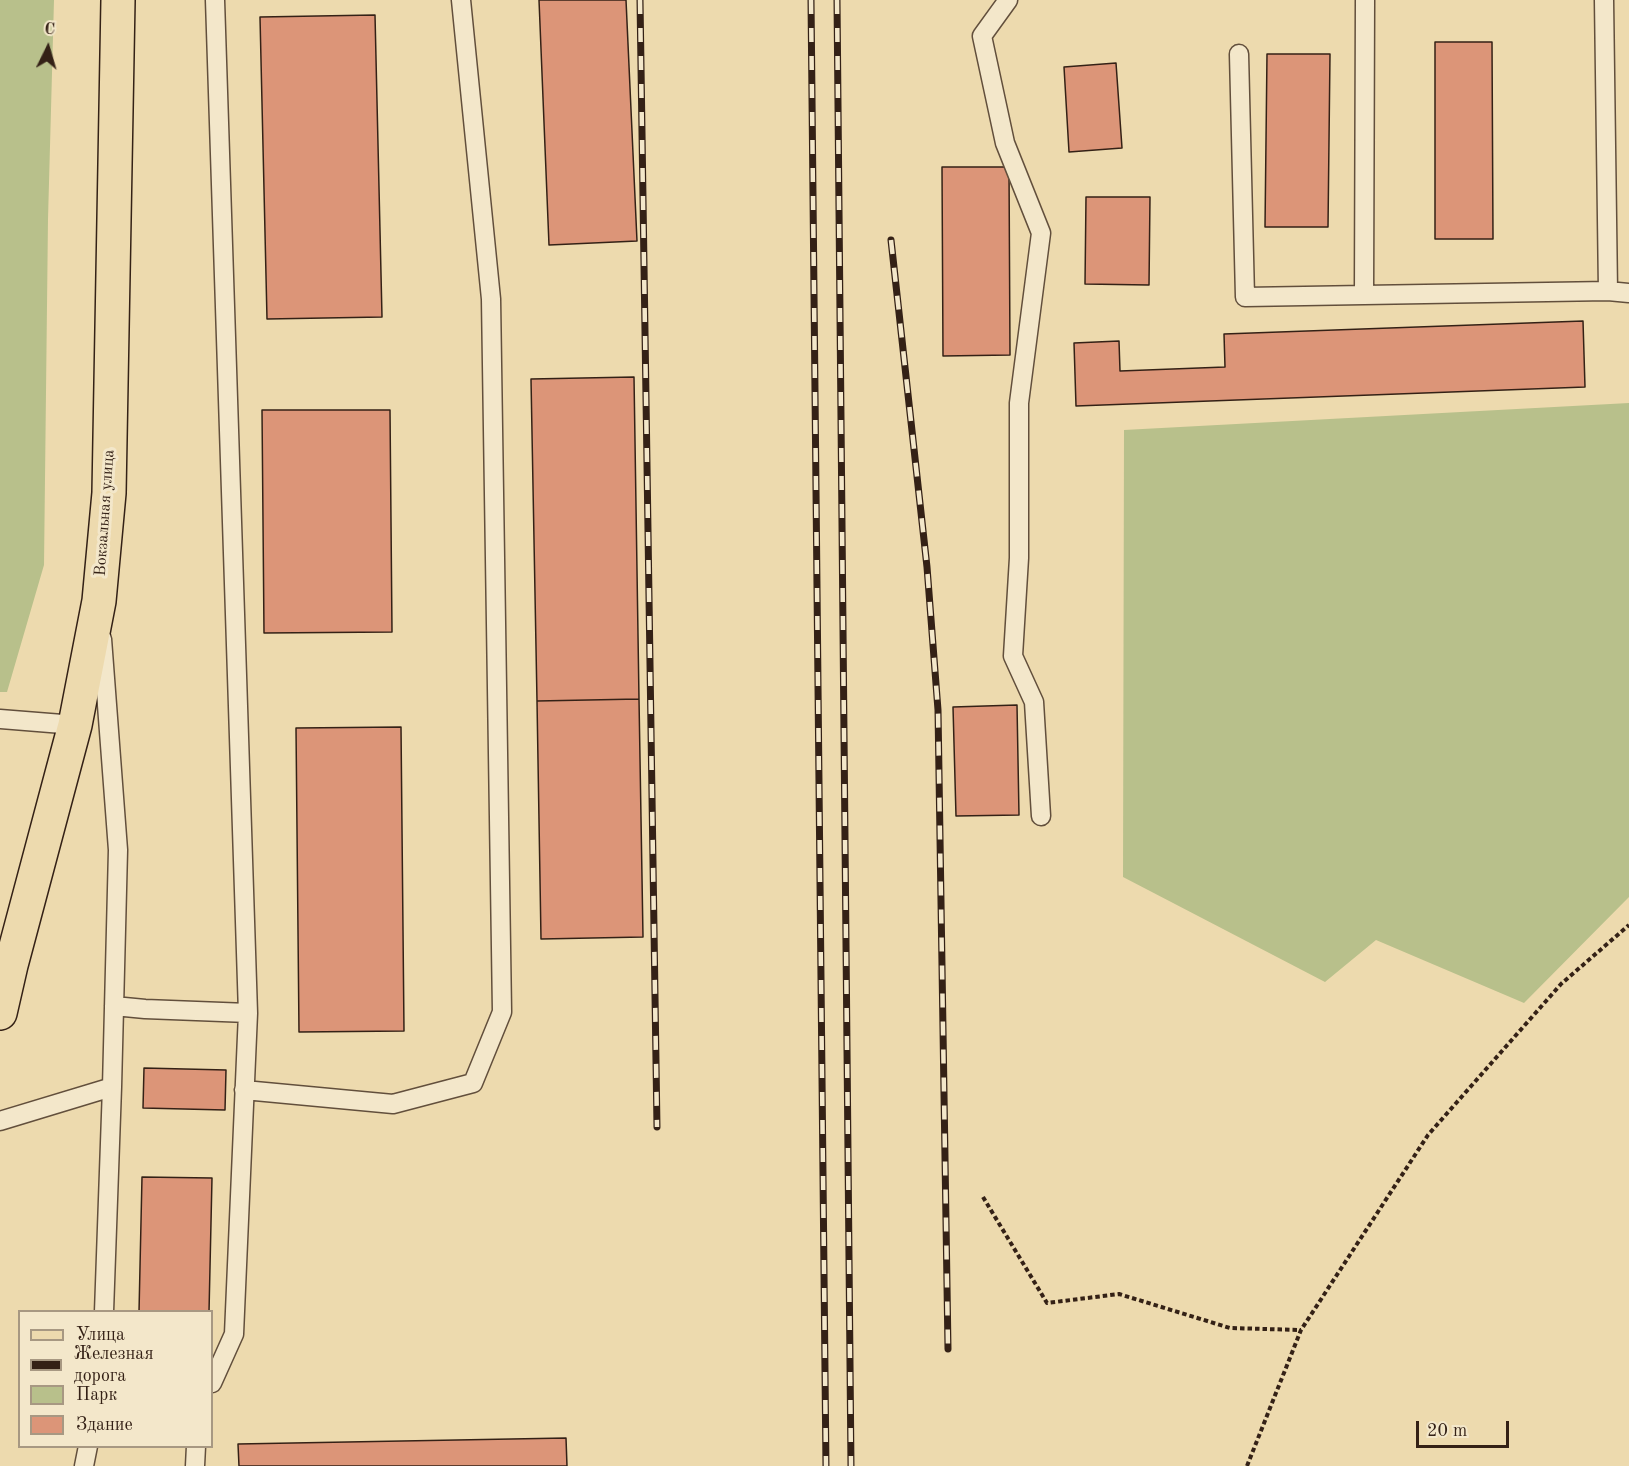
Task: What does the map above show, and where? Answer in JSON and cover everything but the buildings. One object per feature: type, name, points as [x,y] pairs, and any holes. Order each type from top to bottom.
[{"type":"main road","name":"Вокзальная улица","points":[[0,1013],[75,725],[99,601],[109,493],[118,0]]},
{"type":"lane","points":[[213,1381],[234,1334],[248,1013],[216,0]]},
{"type":"lane","points":[[244,1090],[393,1104],[473,1083],[502,1012],[491,299],[461,0]]},
{"type":"lane","points":[[1008,0],[982,36],[1005,143],[1041,233],[1019,403],[1019,558],[1013,656],[1034,702],[1041,816]]},
{"type":"lane","points":[[1364,295],[1365,0]]},
{"type":"lane","points":[[1604,0],[1608,291]]},
{"type":"lane","points":[[1239,54],[1245,297],[1608,291],[1629,293]]},
{"type":"lane","points":[[99,601],[118,850],[104,1310]]},
{"type":"lane","points":[[0,719],[75,725]]},
{"type":"lane","points":[[114,1006],[248,1013]]},
{"type":"lane","points":[[0,1121],[112,1087]]},
{"type":"lane","points":[[84,1466],[87,1448]]},
{"type":"lane","points":[[195,1448],[195,1466]]},
{"type":"path","points":[[1247,1466],[1301,1330],[1428,1135],[1561,984],[1629,925]]},
{"type":"path","points":[[983,1197],[1047,1303],[1119,1294],[1230,1329],[1301,1330]]},
{"type":"green space","points":[[0,0],[54,0],[48,219],[44,565],[7,692],[0,692]]},
{"type":"green space","points":[[1629,403],[1629,897],[1524,1003],[1376,940],[1325,982],[1123,877],[1124,430]]},
{"type":"railway","points":[[640,0],[657,1127]]},
{"type":"railway","points":[[811,0],[826,1466]]},
{"type":"railway","points":[[837,0],[851,1466]]},
{"type":"railway","points":[[891,240],[927,567],[938,710],[948,1349]]}]
